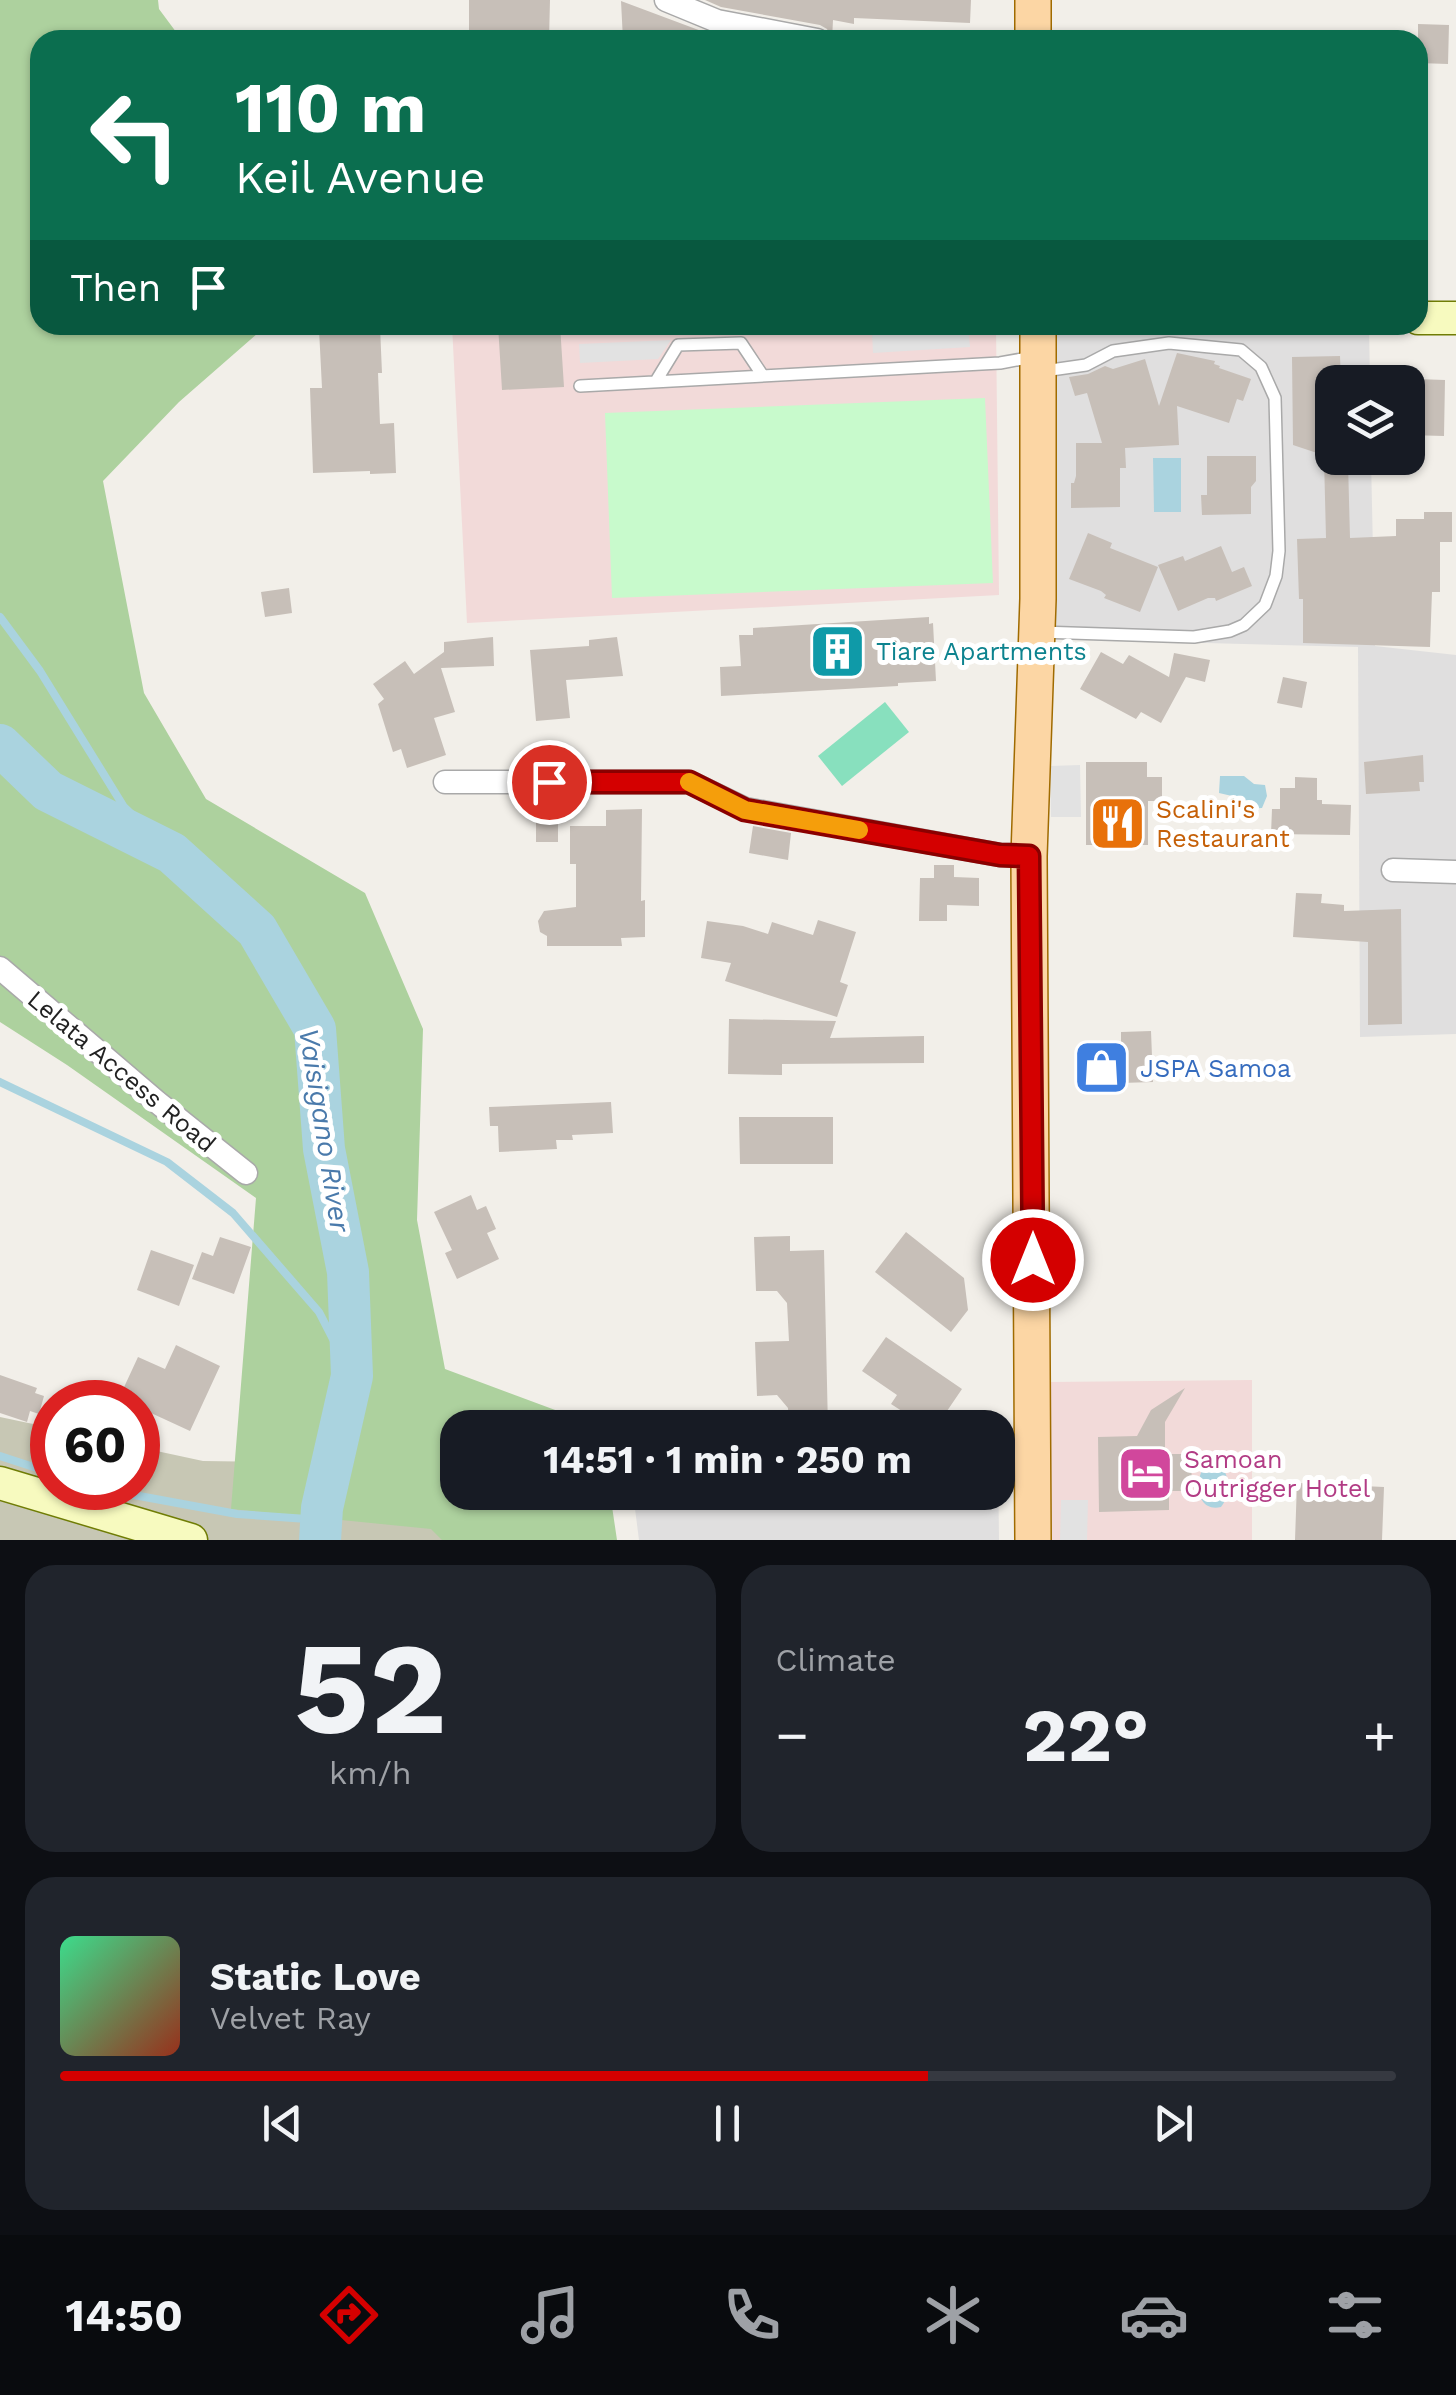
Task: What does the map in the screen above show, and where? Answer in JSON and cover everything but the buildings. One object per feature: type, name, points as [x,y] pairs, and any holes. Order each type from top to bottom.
[{"type":"main road","points":[[1033,30],[1034,0]]},
{"type":"main road","points":[[1428,318],[1456,318]]},
{"type":"main road","points":[[1033,1540],[1029,856],[1036,632],[1037,351]]},
{"type":"main road","points":[[0,1483],[191,1540]]},
{"type":"street","points":[[666,0],[717,21],[764,30]]},
{"type":"street","points":[[444,782],[689,782],[745,810],[1000,855],[1029,856]]},
{"type":"street","points":[[1394,870],[1456,872]]},
{"type":"street","name":"Lelata Access Road","points":[[0,968],[156,1102],[246,1173]]},
{"type":"lane","points":[[656,381],[678,346],[740,343],[763,376]]},
{"type":"lane","points":[[580,386],[1000,364],[1037,351],[1086,365],[1113,351],[1170,343],[1241,350],[1261,367],[1275,398],[1279,551],[1276,576],[1265,605],[1244,625],[1194,637],[1036,632]]},
{"type":"shaded area","points":[[453,335],[996,335],[999,595],[467,623]]},
{"type":"shaded area","points":[[872,335],[969,335],[970,347],[873,353]]},
{"type":"shaded area","points":[[1054,335],[1369,335],[1370,365],[1315,365],[1315,475],[1371,475],[1375,646],[1456,655],[1456,1034],[1360,1037],[1358,647],[1055,639]]},
{"type":"shaded area","points":[[671,340],[658,359],[580,363],[579,344]]},
{"type":"shaded area","points":[[1080,765],[1081,817],[1051,817],[1050,766]]},
{"type":"shaded area","points":[[1252,1380],[1252,1540],[1048,1540],[1050,1382]]},
{"type":"shaded area","points":[[0,1417],[30,1423],[30,1510],[160,1510],[160,1452],[203,1461],[440,1464],[440,1510],[464,1510],[474,1540],[0,1540]]},
{"type":"shaded area","points":[[1061,1500],[1088,1500],[1087,1540],[1060,1540]]},
{"type":"shaded area","points":[[635,1510],[999,1510],[999,1540],[639,1540]]},
{"type":"green space","points":[[0,0],[158,0],[159,9],[175,30],[30,30],[30,335],[256,335],[179,402],[103,481],[144,693],[206,799],[365,893],[423,1029],[417,1220],[445,1369],[555,1410],[440,1410],[440,1510],[613,1510],[617,1540],[442,1540],[431,1529],[231,1509],[256,1198],[0,1022]]},
{"type":"green space","points":[[985,398],[993,583],[612,598],[605,413]]},
{"type":"green space","points":[[885,702],[909,732],[842,786],[818,756]]},
{"type":"water","points":[[1153,458],[1181,458],[1181,512],[1154,512]]},
{"type":"water","points":[[1220,776],[1244,776],[1254,784],[1265,785],[1267,796],[1262,808],[1241,809],[1232,796],[1219,793]]},
{"type":"water","points":[[1217,1463],[1225,1472],[1228,1490],[1221,1507],[1212,1507],[1202,1500],[1199,1485],[1206,1464]]},
{"type":"waterway","points":[[0,617],[40,671],[124,807],[172,853]]},
{"type":"waterway","name":"Vaisigano River","points":[[0,745],[48,791],[172,853],[257,930],[315,1029],[324,1149],[348,1272],[352,1376],[322,1508],[320,1540]]},
{"type":"waterway","points":[[0,1082],[167,1162],[233,1213],[319,1312],[352,1376]]},
{"type":"waterway","points":[[0,1456],[30,1466]]},
{"type":"waterway","points":[[160,1500],[237,1514],[321,1520]]},
{"type":"slow traffic","points":[[689,782],[745,810],[859,830]]},
{"type":"place","name":"Tiare Apartments","points":[[837,651]]},
{"type":"place","name":"Scalini's Restaurant","points":[[1117,823]]},
{"type":"place","name":"JSPA Samoa","points":[[1101,1068]]},
{"type":"place","name":"Samoan Outrigger Hotel","points":[[1145,1473]]},
{"type":"route","points":[[549,782],[689,782],[745,810],[1000,855],[1029,856],[1033,1260]]}]
